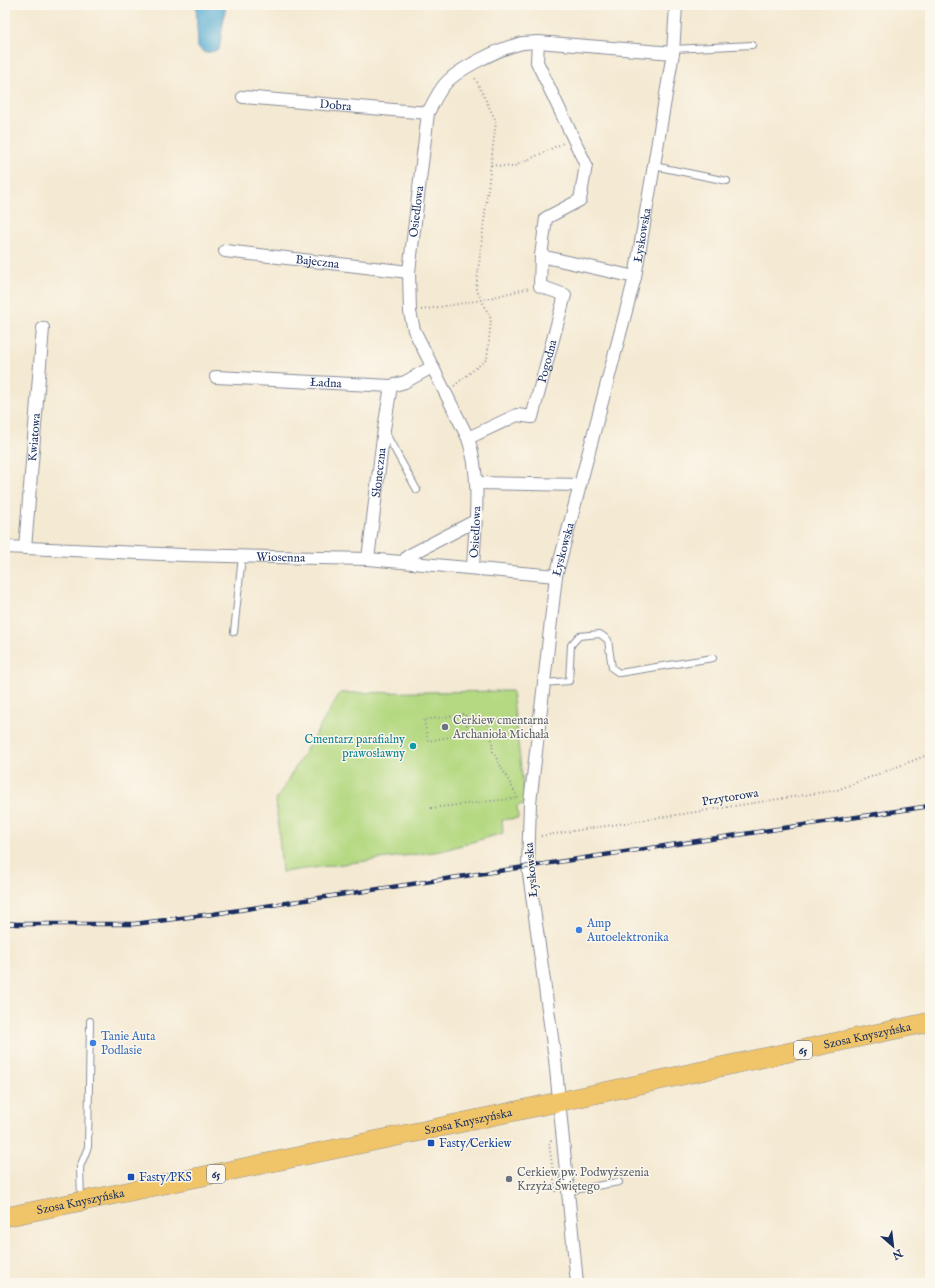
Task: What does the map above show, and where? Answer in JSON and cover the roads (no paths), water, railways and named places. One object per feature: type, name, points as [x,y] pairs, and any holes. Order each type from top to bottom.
[{"type":"main road","name":"Szosa Knyszyńska","points":[[5,1217],[930,1022]]},
{"type":"street","name":"Łyskowska","points":[[577,1283],[555,1059],[528,867],[530,803],[556,576],[635,277],[673,51],[676,5]]},
{"type":"street","name":"Osiedlowa","points":[[473,568],[477,483],[474,454],[468,438],[414,330],[410,312],[409,272],[428,113],[445,84],[457,73],[469,66],[520,44],[538,42],[673,51]]},
{"type":"street","points":[[538,42],[537,62],[586,165],[580,200],[546,218],[541,256],[635,277]]},
{"type":"street","name":"Dobra","points":[[243,97],[428,113]]},
{"type":"street","name":"Bajeczna","points":[[225,252],[409,272]]},
{"type":"street","name":"Pogodna","points":[[468,438],[517,416],[532,417],[565,295],[540,286],[541,256]]},
{"type":"street","name":"Kwiatowa","points":[[25,548],[43,328]]},
{"type":"street","name":"Ładna","points":[[216,377],[391,386],[405,382],[432,367]]},
{"type":"street","name":"Słoneczna","points":[[368,559],[384,429],[391,386]]},
{"type":"street","points":[[477,483],[580,485]]},
{"type":"street","points":[[403,562],[408,556],[475,521]]},
{"type":"street","name":"Wiosenna","points":[[5,547],[368,559],[556,576]]},
{"type":"lane","points":[[673,51],[752,46]]},
{"type":"lane","points":[[654,166],[727,181]]},
{"type":"lane","points":[[384,429],[417,490]]},
{"type":"lane","points":[[234,632],[242,556]]},
{"type":"lane","points":[[544,683],[569,681],[571,645],[579,636],[600,634],[608,640],[612,668],[619,673],[713,658]]},
{"type":"lane","points":[[81,1201],[80,1167],[88,1147],[90,1020]]},
{"type":"lane","points":[[568,1191],[619,1182]]},
{"type":"water","points":[[196,5],[226,5],[219,50],[205,53],[198,47]]},
{"type":"railway","points":[[5,923],[134,924],[213,914],[930,806]]},
{"type":"place","name":"Cerkiew cmentarna Archanioła Michała","points":[[445,727]]},
{"type":"place","name":"Cmentarz parafialny prawosławny","points":[[413,746]]},
{"type":"place","name":"Amp Autoelektronika","points":[[579,930]]},
{"type":"place","name":"Tanie Auta Podlasie","points":[[93,1043]]},
{"type":"place","name":"Fasty/Cerkiew","points":[[431,1143]]},
{"type":"place","name":"Fasty/PKS","points":[[131,1177]]},
{"type":"place","name":"Cerkiew pw. Podwyższenia Krzyża Świętego","points":[[509,1179]]}]
